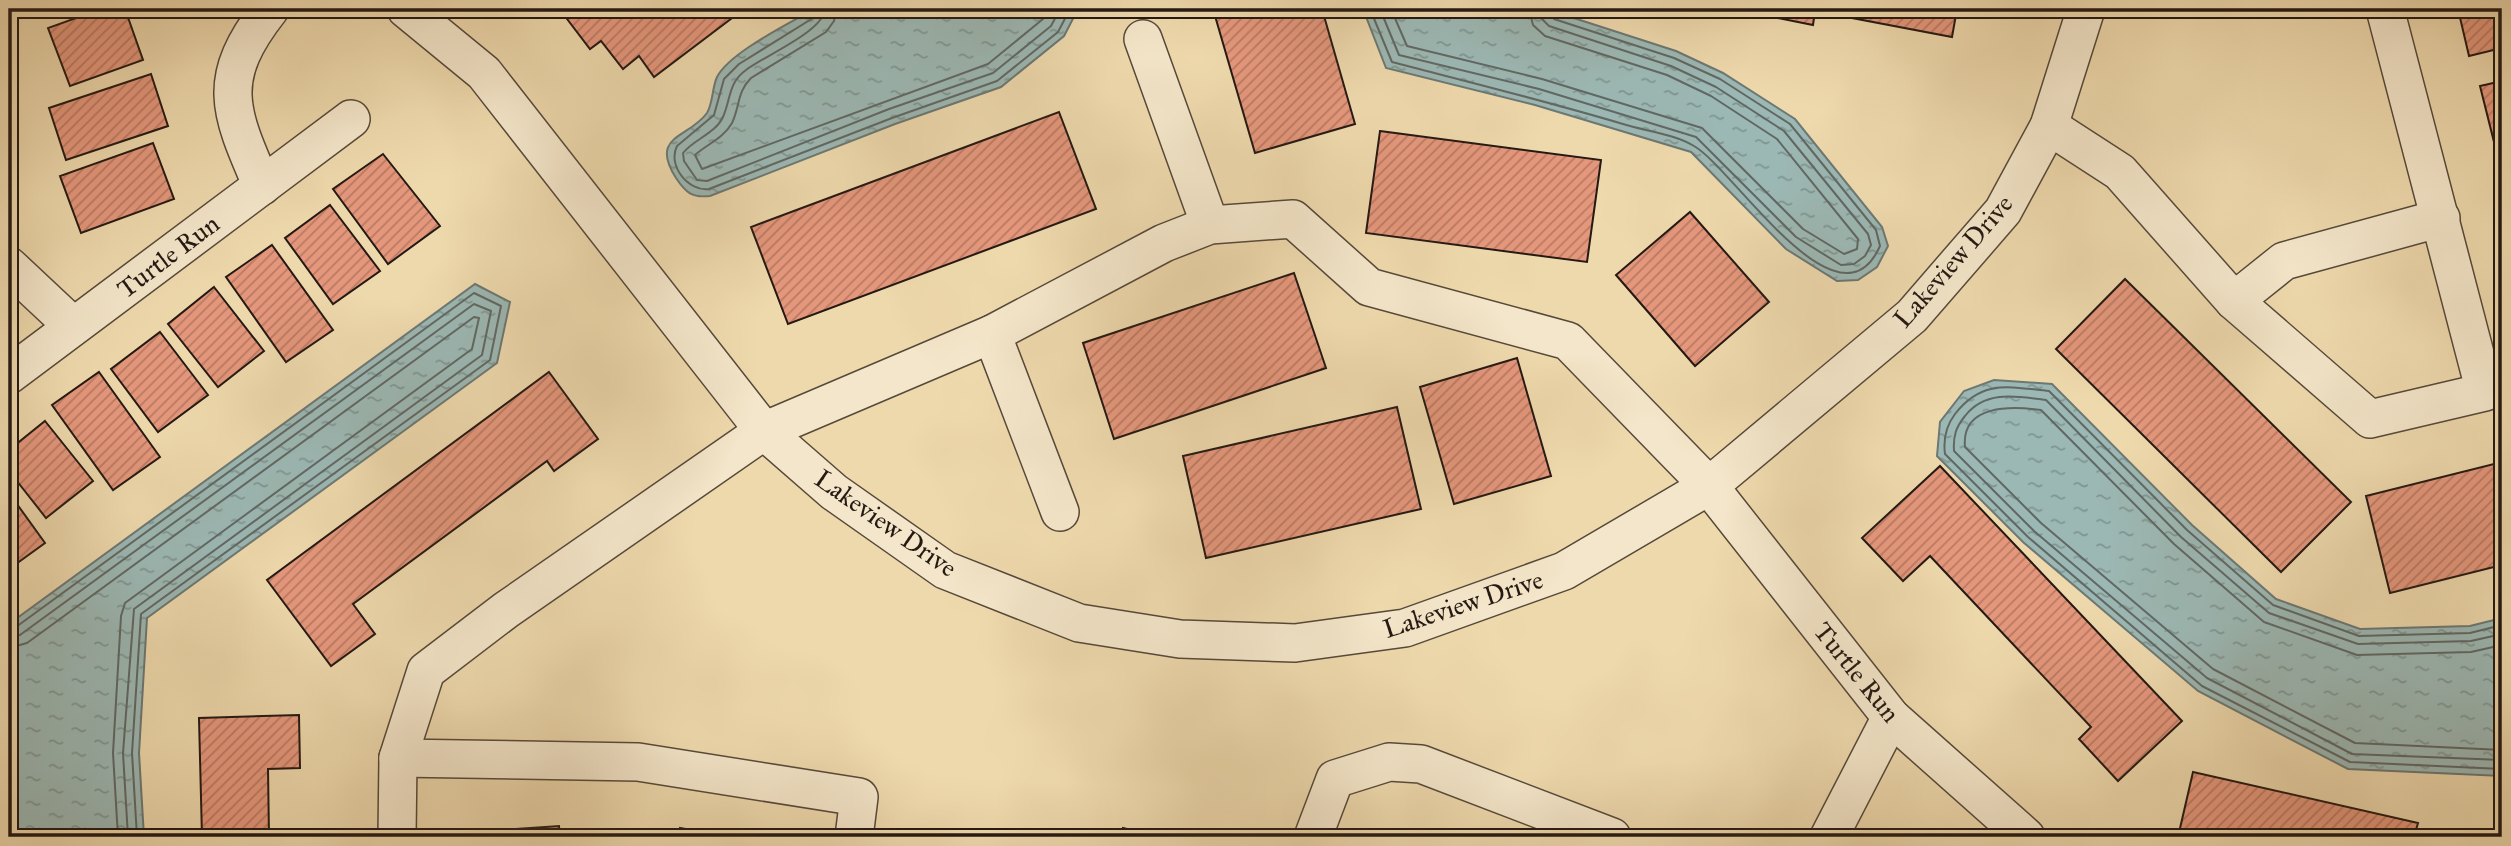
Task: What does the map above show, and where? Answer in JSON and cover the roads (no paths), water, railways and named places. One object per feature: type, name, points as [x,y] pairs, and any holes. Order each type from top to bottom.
[{"type":"street","points":[[262,186],[238,130],[231,104],[233,78],[242,51],[251,32],[270,9]]},
{"type":"street","name":"Lakeview Drive","points":[[406,9],[484,73],[764,431],[834,492],[945,570],[1079,623],[1180,639],[1295,643],[1405,628],[1564,571],[1709,486],[1912,316],[2003,211],[2049,126],[2086,9]]},
{"type":"street","points":[[2049,126],[2120,172],[2235,301],[2370,419],[2485,392],[2385,9]]},
{"type":"street","points":[[1143,39],[1210,225]]},
{"type":"street","name":"Turtle Run","points":[[9,375],[351,119]]},
{"type":"street","points":[[2235,301],[2284,261],[2441,218]]},
{"type":"street","name":"Turtle Run","points":[[397,837],[398,758],[426,671],[506,610],[764,431],[992,334],[1164,243],[1210,225],[1293,219],[1369,287],[1569,341],[1709,486],[1891,718],[2026,837]]},
{"type":"street","points":[[9,266],[74,326]]},
{"type":"street","points":[[992,334],[1060,512]]},
{"type":"street","points":[[1829,837],[1891,718]]},
{"type":"street","points":[[398,758],[638,762],[859,797],[854,837]]},
{"type":"street","points":[[1313,837],[1335,779],[1389,762],[1421,764],[1612,837]]},
{"type":"water","points":[[814,9],[1078,9],[1064,36],[1001,87],[895,124],[710,196],[698,196],[686,191],[669,164],[669,145],[707,113],[715,81],[734,58]]},
{"type":"water","points":[[1363,9],[1546,9],[1676,51],[1723,73],[1795,119],[1882,227],[1888,246],[1877,267],[1858,280],[1837,281],[1786,249],[1691,152],[1535,105],[1386,68]]},
{"type":"water","points":[[475,284],[510,302],[497,363],[147,618],[139,753],[144,837],[9,837],[9,624]]},
{"type":"water","points":[[1994,380],[2052,384],[2192,525],[2276,599],[2360,629],[2470,626],[2502,618],[2502,776],[2348,769],[2198,691],[2023,542],[1937,456],[1940,422],[1964,391]]}]
